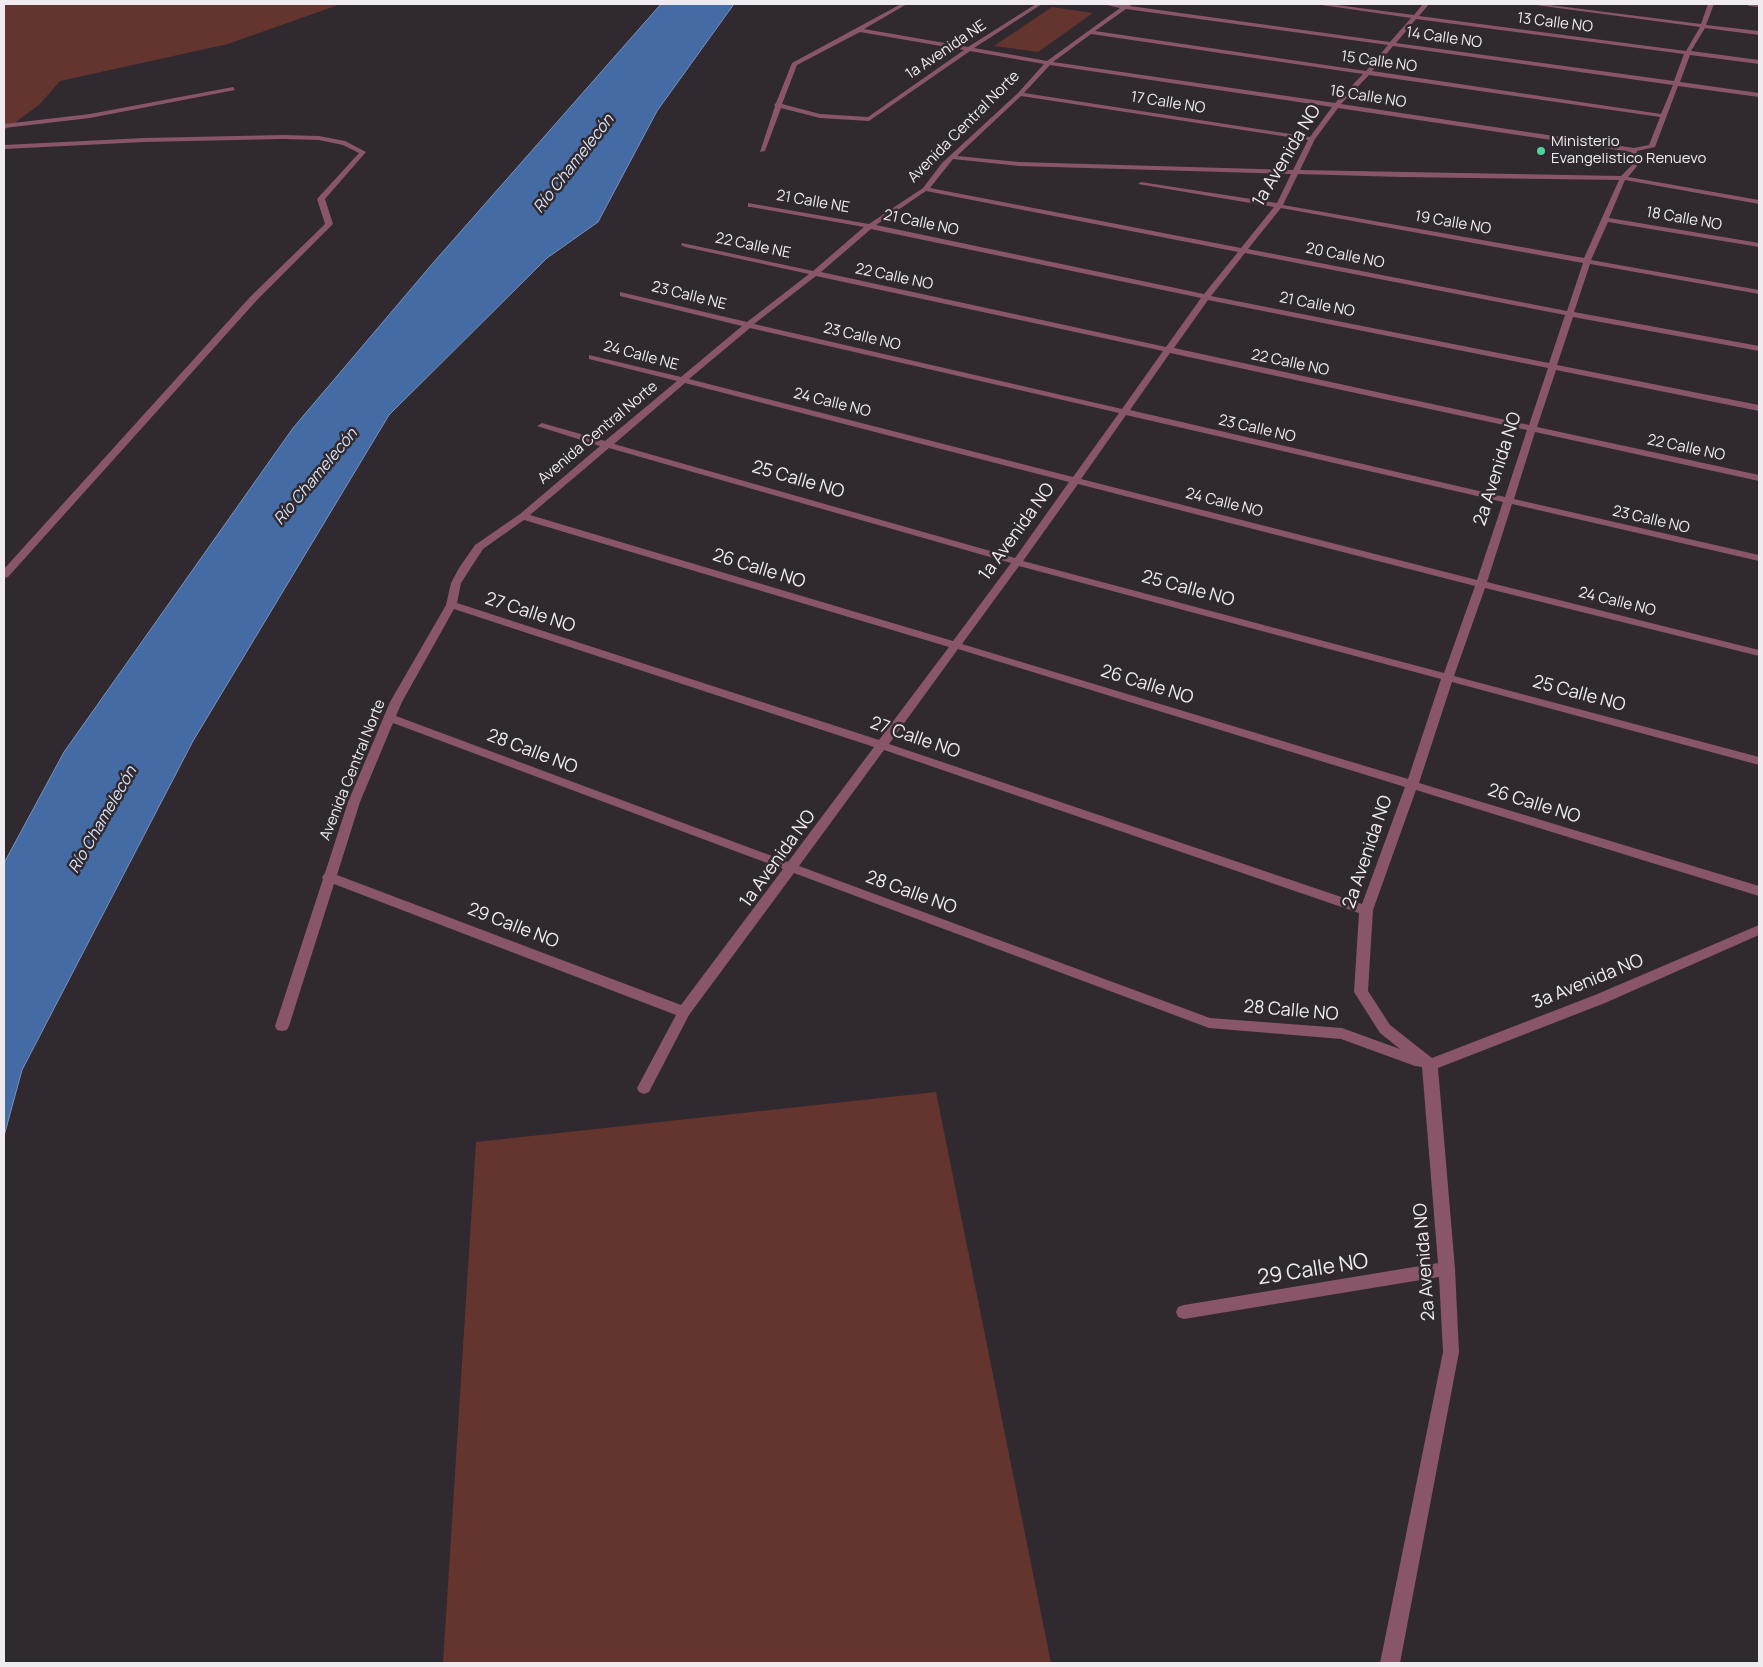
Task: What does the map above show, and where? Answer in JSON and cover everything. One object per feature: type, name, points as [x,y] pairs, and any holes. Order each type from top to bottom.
[{"type":"street","points":[[762,151],[777,105],[794,64],[904,4]]},
{"type":"street","name":"1a Avenida NE","points":[[777,105],[820,116],[869,119],[1038,4]]},
{"type":"street","name":"14 Calle NO","points":[[1105,4],[1127,5],[1759,95]]},
{"type":"street","name":"13 Calle NO","points":[[1318,4],[1759,62]]},
{"type":"street","name":"1a Avenida NO","points":[[644,1088],[684,1012],[1017,562],[1206,297],[1279,206],[1312,139],[1337,105],[1393,44],[1426,4]]},
{"type":"street","points":[[1531,4],[1759,33]]},
{"type":"street","points":[[1664,116],[1688,52],[1703,26],[1711,4]]},
{"type":"street","points":[[1749,4],[1759,5]]},
{"type":"street","name":"Avenida Central Norte","points":[[282,1026],[328,877],[354,802],[389,718],[451,605],[460,575],[479,547],[523,516],[748,325],[815,273],[870,226],[925,189],[952,157],[1020,94],[1050,61],[1127,5]]},
{"type":"street","name":"16 Calle NO","points":[[859,30],[968,50],[1634,150],[1652,147],[1664,116]]},
{"type":"street","name":"15 Calle NO","points":[[1090,32],[1664,116]]},
{"type":"street","points":[[4,126],[90,116],[233,89]]},
{"type":"street","name":"17 Calle NO","points":[[1020,94],[1312,139]]},
{"type":"street","points":[[4,147],[144,140],[283,137],[319,138],[345,143],[363,152],[321,199],[329,224],[254,298],[4,574]]},
{"type":"street","name":"2a Avenida NO","points":[[1390,1663],[1451,1352],[1447,1269],[1430,1065],[1385,1029],[1361,992],[1366,910],[1412,785],[1481,584],[1587,261],[1623,178],[1635,165],[1634,150]]},
{"type":"street","points":[[952,157],[1019,164],[1505,178],[1623,178],[1759,202]]},
{"type":"street","name":"19 Calle NO","points":[[1141,184],[1279,206],[1759,292]]},
{"type":"street","name":"20 Calle NO","points":[[925,189],[1759,349]]},
{"type":"street","name":"21 Calle NE","points":[[751,205],[870,226]]},
{"type":"street","name":"18 Calle NO","points":[[1605,219],[1759,245]]},
{"type":"street","name":"21 Calle NO","points":[[870,226],[1206,297],[1759,408]]},
{"type":"street","name":"22 Calle NE","points":[[685,245],[815,273]]},
{"type":"street","name":"22 Calle NO","points":[[815,273],[1759,478]]},
{"type":"street","name":"23 Calle NE","points":[[623,294],[748,325]]},
{"type":"street","name":"23 Calle NO","points":[[748,325],[1759,558]]},
{"type":"street","name":"24 Calle NE","points":[[592,357],[683,381]]},
{"type":"street","name":"24 Calle NO","points":[[683,381],[1759,653]]},
{"type":"street","name":"25 Calle NO","points":[[542,426],[1017,562],[1448,676],[1759,761]]},
{"type":"street","name":"26 Calle NO","points":[[523,516],[955,645],[1759,891]]},
{"type":"street","name":"27 Calle NO","points":[[451,605],[881,745],[1366,910]]},
{"type":"street","name":"28 Calle NO","points":[[389,718],[1209,1023],[1342,1034],[1430,1065]]},
{"type":"street","name":"29 Calle NO","points":[[328,877],[684,1012]]},
{"type":"street","name":"3a Avenida NO","points":[[1430,1065],[1600,999],[1759,930]]},
{"type":"street","name":"29 Calle NO","points":[[1184,1312],[1447,1269]]},
{"type":"shaded area","points":[[4,4],[341,4],[228,44],[60,81],[40,104],[4,131]]},
{"type":"shaded area","points":[[1052,7],[1093,13],[1038,52],[994,46]]},
{"type":"shaded area","points":[[936,1092],[1051,1663],[443,1663],[476,1142]]},
{"type":"water","name":"Río Chamelecón","points":[[661,4],[734,4],[657,111],[598,222],[547,258],[389,415],[193,741],[22,1070],[4,1136],[4,863],[64,752],[293,428],[433,263]]},
{"type":"place","name":"Ministerio Evangelistico Renuevo","points":[[1541,151]]}]
